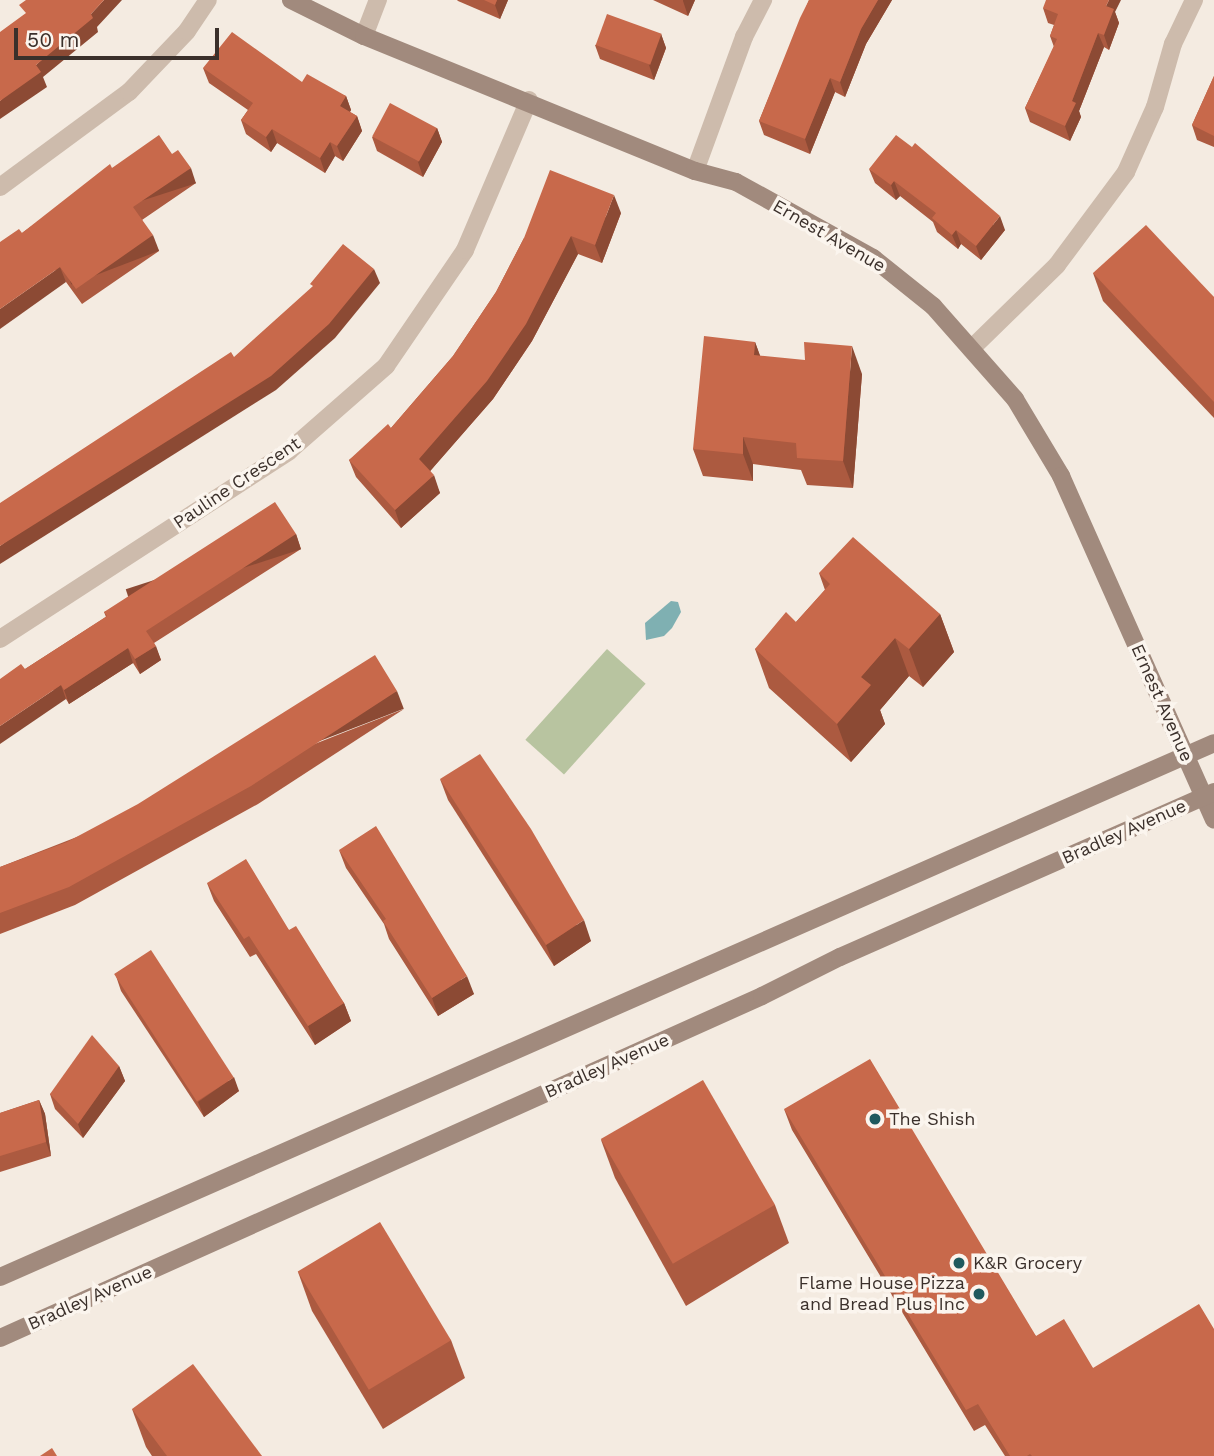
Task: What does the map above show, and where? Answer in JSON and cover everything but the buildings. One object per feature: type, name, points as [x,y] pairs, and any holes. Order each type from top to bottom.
[{"type":"main road","name":"Ernest Avenue","points":[[291,0],[364,36],[529,100],[695,172],[736,182],[873,258],[933,306],[1015,399],[1061,476],[1186,755],[1209,795],[1214,819]]},
{"type":"main road","points":[[0,1277],[1214,743]]},
{"type":"main road","name":"Bradley Avenue","points":[[0,1338],[762,996],[840,957],[1209,795]]},
{"type":"street","points":[[0,187],[129,92],[187,31],[208,0]]},
{"type":"street","points":[[364,36],[378,0]]},
{"type":"street","points":[[695,172],[744,37],[763,0]]},
{"type":"street","points":[[971,349],[1057,265],[1126,172],[1155,107],[1173,44],[1194,0]]},
{"type":"street","name":"Pauline Crescent","points":[[0,639],[289,451],[386,366],[465,250],[529,100]]},
{"type":"green space","points":[[607,649],[646,684],[564,774],[525,740]]},
{"type":"water","points":[[671,601],[678,602],[681,612],[672,628],[664,636],[646,640],[645,623]]},
{"type":"place","name":"The Shish","points":[[875,1119]]},
{"type":"place","name":"K&R Grocery","points":[[959,1263]]},
{"type":"place","name":"Flame House Pizza and Bread Plus Inc","points":[[979,1294]]}]
